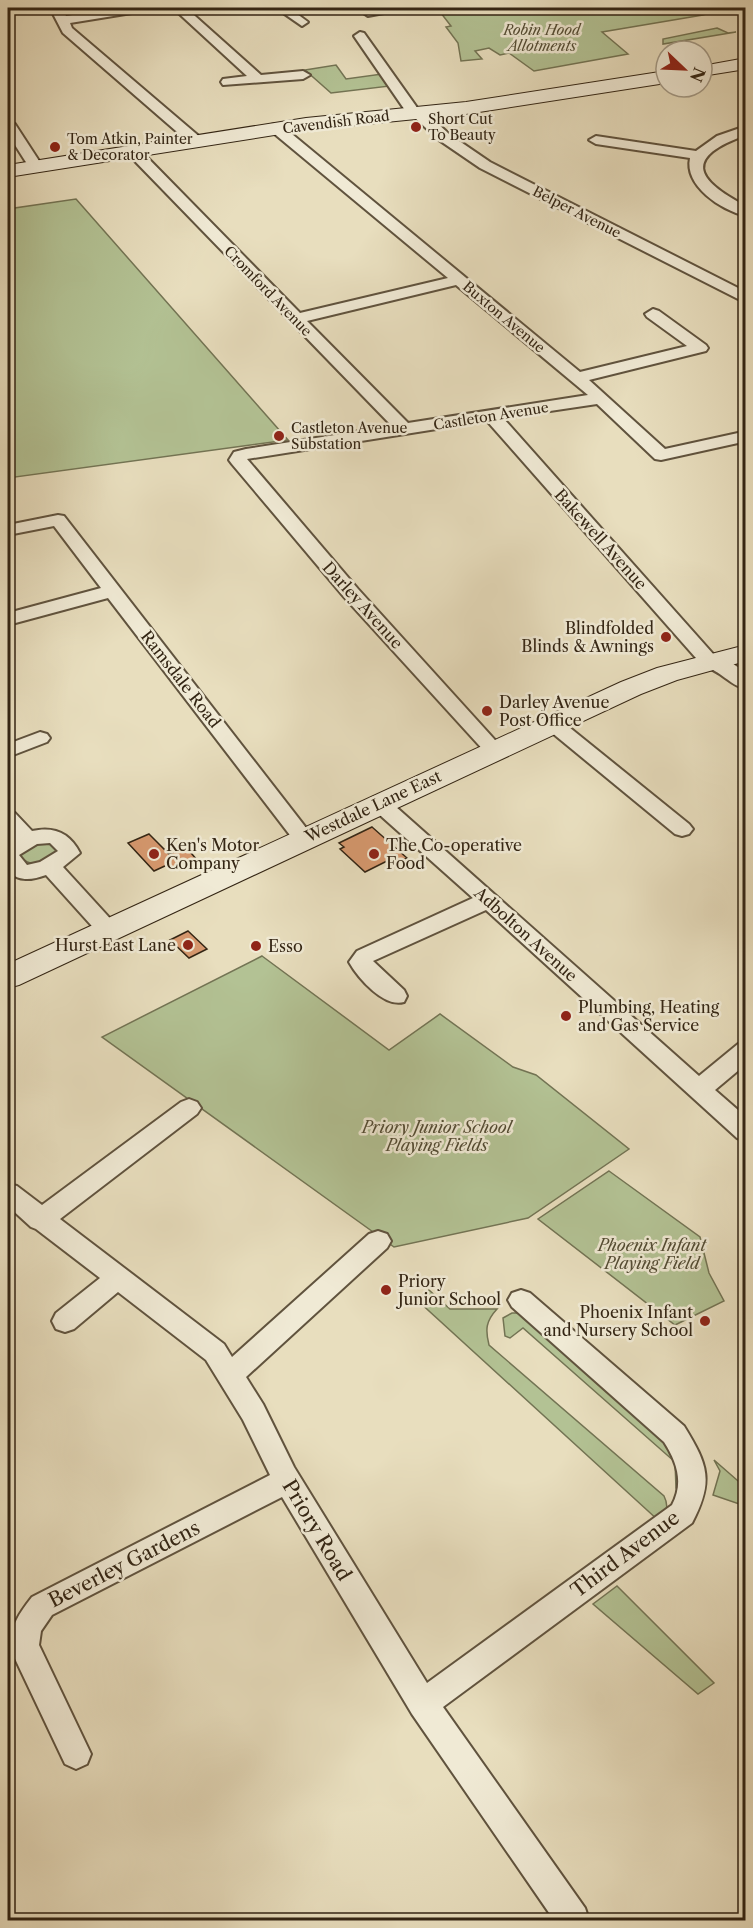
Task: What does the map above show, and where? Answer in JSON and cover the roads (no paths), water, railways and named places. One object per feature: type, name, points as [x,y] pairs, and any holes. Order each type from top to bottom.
[{"type":"street","points":[[56,8],[66,30],[196,141]]},
{"type":"street","points":[[61,21],[138,8]]},
{"type":"street","points":[[179,8],[258,79]]},
{"type":"street","points":[[282,8],[302,22]]},
{"type":"street","name":"Belper Avenue","points":[[360,36],[416,113],[444,137],[485,165],[746,298]]},
{"type":"street","points":[[714,69],[746,63]]},
{"type":"street","points":[[228,82],[303,75]]},
{"type":"street","name":"Cavendish Road","points":[[8,171],[276,128],[568,94],[654,79]]},
{"type":"street","points":[[8,124],[36,166]]},
{"type":"street","name":"Buxton Avenue","points":[[276,128],[601,398],[661,455],[738,438],[746,439]]},
{"type":"street","points":[[746,130],[716,141],[698,155],[695,168],[701,184],[713,195],[746,212]]},
{"type":"street","points":[[596,140],[698,155]]},
{"type":"street","name":"Cromford Avenue","points":[[134,152],[404,429]]},
{"type":"street","points":[[295,319],[460,280]]},
{"type":"street","points":[[577,378],[700,348],[653,314]]},
{"type":"street","name":"Castleton Avenue","points":[[240,456],[601,398]]},
{"type":"street","name":"Bakewell Avenue","points":[[492,416],[712,661],[746,683]]},
{"type":"street","name":"Darley Avenue","points":[[240,456],[238,462],[351,593],[494,750]]},
{"type":"street","name":"Ramsdale Road","points":[[8,530],[58,520],[303,838]]},
{"type":"street","points":[[8,619],[113,591]]},
{"type":"street","name":"Westdale Lane East","points":[[8,977],[630,687],[746,652]]},
{"type":"street","points":[[552,723],[682,829]]},
{"type":"street","points":[[8,751],[40,738]]},
{"type":"street","name":"Adbolton Avenue","points":[[379,803],[746,1132]]},
{"type":"street","points":[[8,818],[28,840]]},
{"type":"street","points":[[43,835],[52,835],[68,848],[69,853],[64,858],[32,872],[24,872],[8,854],[12,849],[28,840],[43,835]]},
{"type":"street","points":[[50,865],[108,930]]},
{"type":"street","points":[[396,996],[363,967],[360,962],[365,956],[489,900]]},
{"type":"street","points":[[699,1090],[746,1050]]},
{"type":"street","points":[[40,1220],[189,1108]]},
{"type":"street","name":"Priory Road","points":[[8,1193],[40,1220],[215,1352],[231,1374],[284,1476],[423,1704],[573,1920]]},
{"type":"street","points":[[231,1374],[378,1241]]},
{"type":"street","points":[[65,1321],[117,1278]]},
{"type":"street","name":"Third Avenue","points":[[423,1704],[682,1514],[692,1492],[693,1472],[688,1455],[674,1434],[521,1300]]},
{"type":"street","name":"Beverley Gardens","points":[[76,1754],[24,1646],[27,1626],[42,1606],[282,1483],[284,1476]]},
{"type":"place","name":"Short Cut To Beauty","points":[[416,127]]},
{"type":"place","name":"Tom Atkin, Painter & Decorator","points":[[55,147]]},
{"type":"place","name":"Castleton Avenue Substation","points":[[279,436]]},
{"type":"place","name":"Blindfolded Blinds & Awnings","points":[[666,637]]},
{"type":"place","name":"Darley Avenue Post Office","points":[[487,711]]},
{"type":"place","name":"Ken's Motor Company","points":[[154,854]]},
{"type":"place","name":"The Co-operative Food","points":[[374,854]]},
{"type":"place","name":"Hurst East Lane","points":[[188,945]]},
{"type":"place","name":"Esso","points":[[256,946]]},
{"type":"place","name":"Plumbing, Heating and Gas Service","points":[[566,1016]]},
{"type":"place","name":"Priory Junior School","points":[[386,1290]]},
{"type":"place","name":"Phoenix Infant and Nursery School","points":[[705,1321]]},
{"type":"park label","name":"Robin Hood Allotments","points":[[542,38]]},
{"type":"park label","name":"Priory Junior School Playing Fields","points":[[437,1136]]},
{"type":"park label","name":"Phoenix Infant Playing Field","points":[[652,1254]]}]
